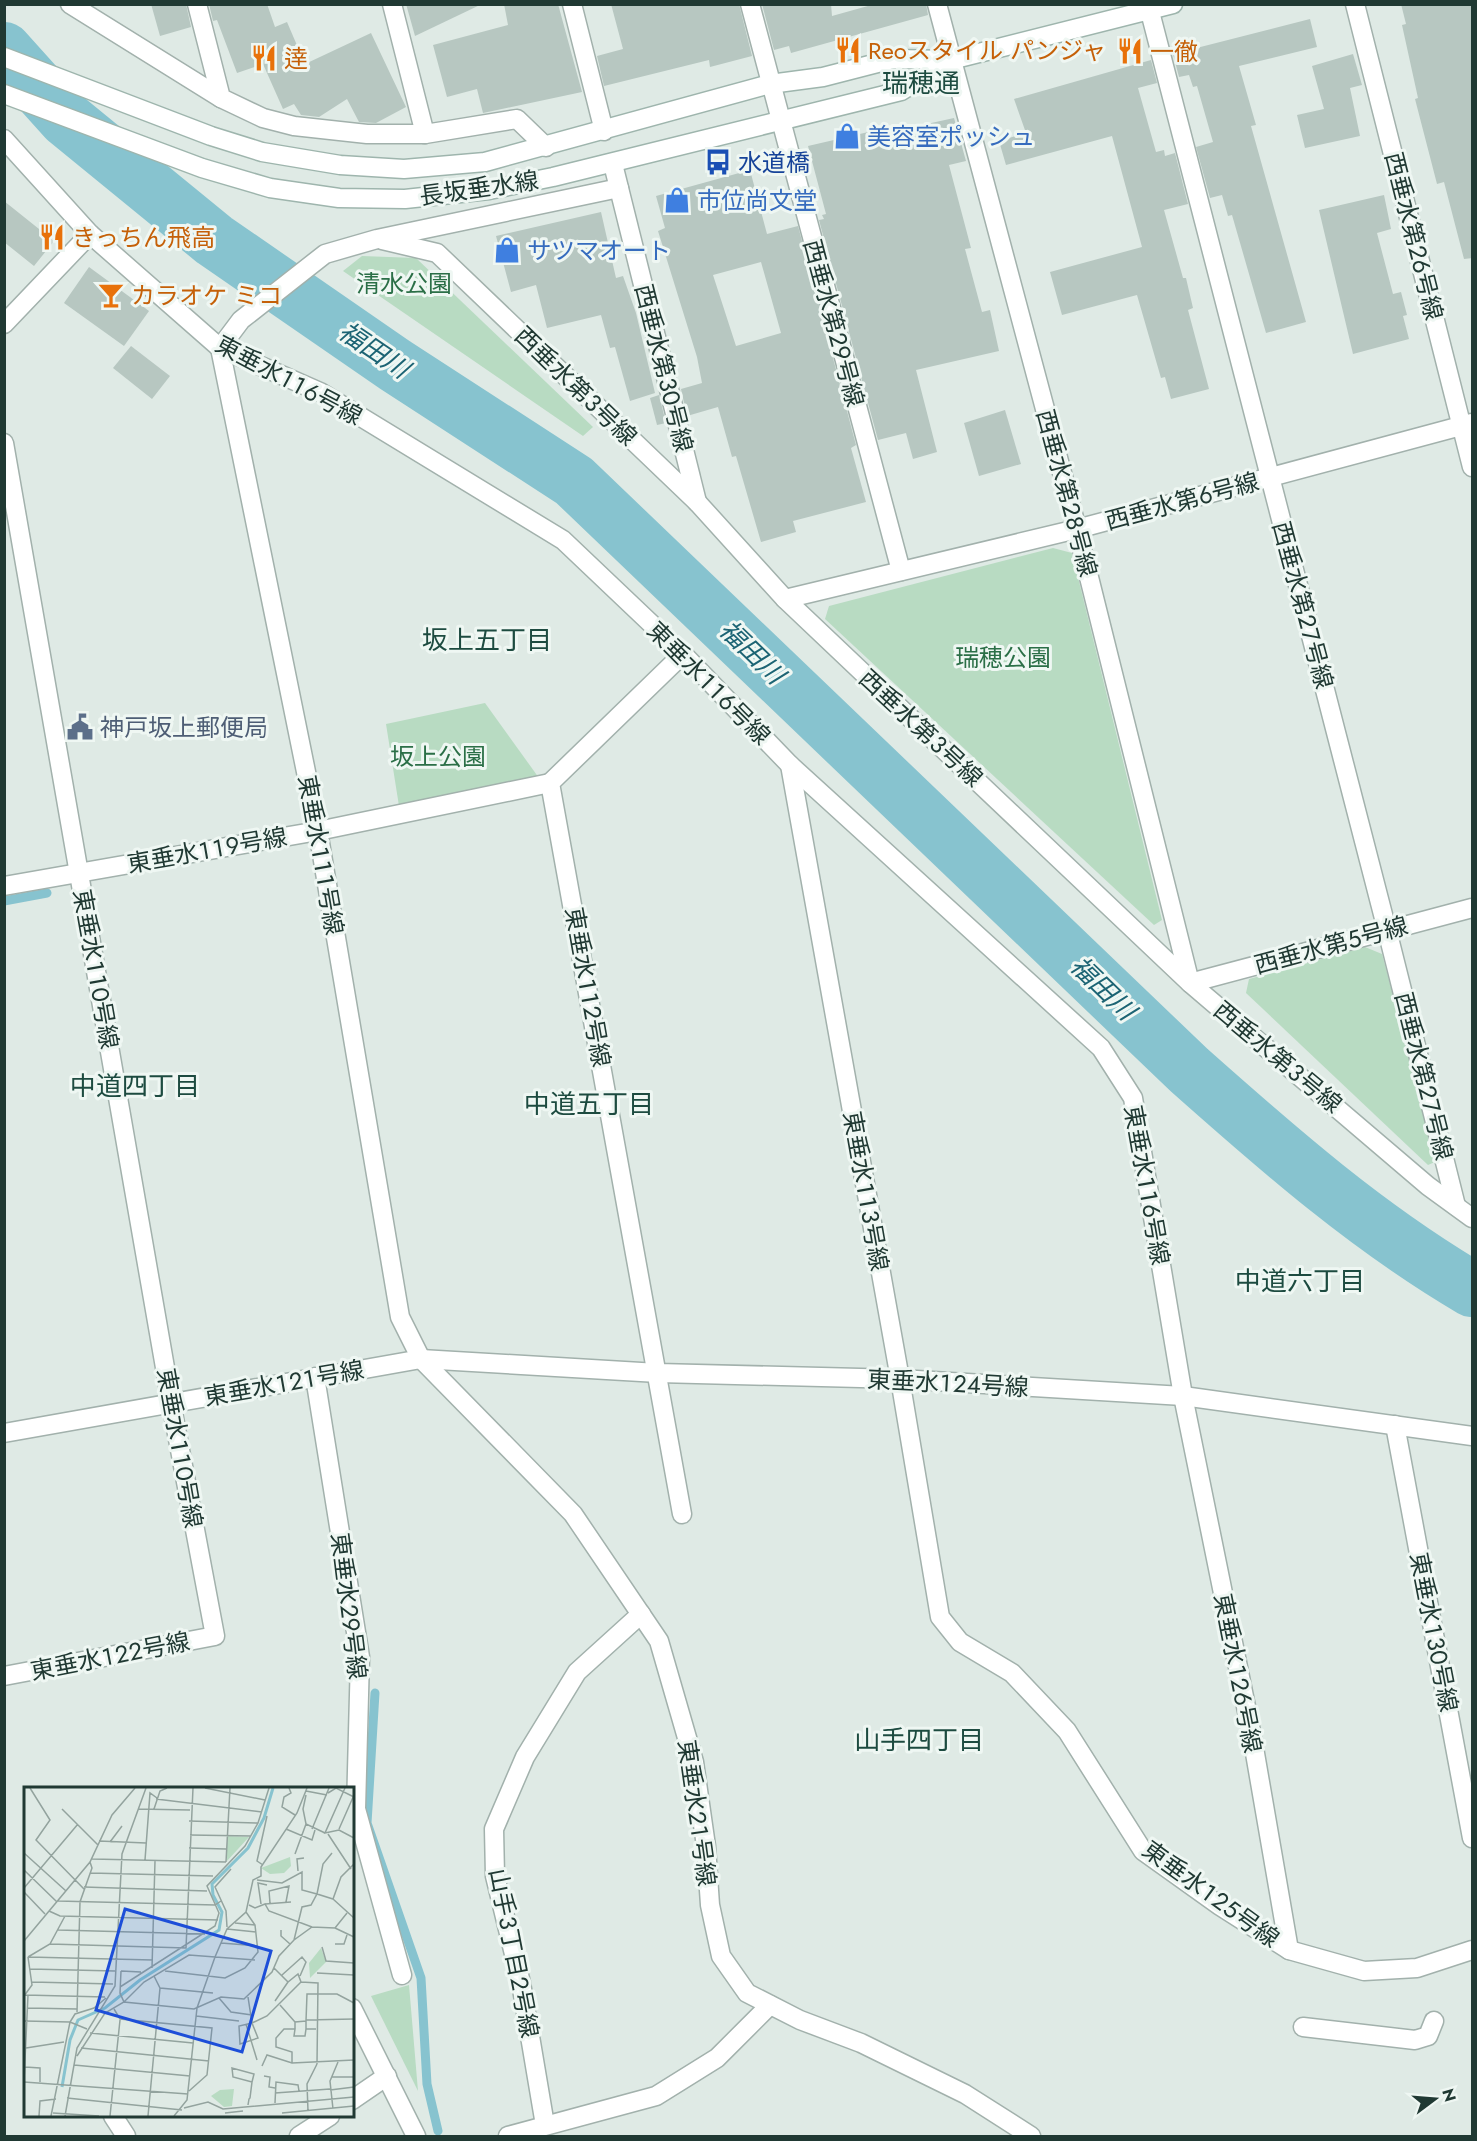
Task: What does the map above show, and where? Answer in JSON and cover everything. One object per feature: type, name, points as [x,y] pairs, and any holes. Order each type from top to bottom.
[{"type":"street","points":[[70,4],[221,98],[263,118],[294,126],[367,134],[425,134],[517,119],[546,147]]},
{"type":"street","points":[[197,4],[221,98]]},
{"type":"street","points":[[392,4],[425,134]]},
{"type":"street","points":[[572,4],[604,131]]},
{"type":"street","name":"西垂水第２９号線","points":[[750,4],[779,121],[902,571]]},
{"type":"street","name":"西垂水第２８号線","points":[[937,4],[1077,529],[1190,983]]},
{"type":"street","name":"長坂垂水線","points":[[4,57],[211,136],[262,152],[340,165],[404,169],[485,162],[770,84],[822,77],[893,59],[951,60],[1149,8],[1173,4]]},
{"type":"street","name":"西垂水第２６号線","points":[[1355,4],[1467,424],[1473,467]]},
{"type":"street","name":"西垂水第２７号線","points":[[1149,8],[1456,1206]]},
{"type":"street","name":"長坂垂水線","points":[[4,94],[201,168],[270,188],[339,198],[405,199],[489,190],[613,164],[901,91],[951,60]]},
{"type":"street","name":"東垂水１１６号線","points":[[4,139],[90,234],[220,348],[320,392],[562,540],[683,654],[790,765],[1101,1048],[1133,1098],[1183,1396]]},
{"type":"street","name":"西垂水第３０号線","points":[[613,164],[697,502]]},
{"type":"street","points":[[220,348],[241,320],[325,254],[377,239],[619,188]]},
{"type":"street","points":[[4,324],[90,234]]},
{"type":"street","name":"西垂水第３号線","points":[[377,239],[437,254],[697,502],[785,599],[1190,983],[1473,1218]]},
{"type":"street","name":"東垂水１１１号線","points":[[220,348],[318,831],[400,1317],[422,1359]]},
{"type":"street","name":"西垂水第６号線","points":[[785,599],[1077,529],[1467,424]]},
{"type":"street","name":"東垂水１１０号線","points":[[4,443],[171,1402],[215,1636]]},
{"type":"street","points":[[550,783],[683,654]]},
{"type":"street","name":"東垂水１１３号線","points":[[790,765],[900,1379],[939,1617]]},
{"type":"street","name":"東垂水１１９号線","points":[[4,886],[318,831],[550,783]]},
{"type":"street","name":"東垂水１１２号線","points":[[550,783],[682,1514]]},
{"type":"street","name":"西垂水第５号線","points":[[1190,983],[1473,908]]},
{"type":"street","name":"東垂水１２４号線","points":[[422,1359],[658,1373],[900,1379],[1183,1396],[1473,1436]]},
{"type":"street","name":"東垂水１２１号線","points":[[4,1433],[422,1359]]},
{"type":"street","name":"東垂水２１号線","points":[[422,1359],[573,1514],[658,1641],[694,1762],[706,1846],[710,1905],[721,1956],[747,1993],[800,2020],[861,2043],[965,2094],[1031,2136]]},
{"type":"street","name":"東垂水２９号線","points":[[315,1377],[360,1657],[356,1809],[402,1975]]},
{"type":"street","name":"東垂水１２６号線","points":[[1183,1396],[1252,1736],[1289,1950]]},
{"type":"street","name":"東垂水１３０号線","points":[[1395,1425],[1473,1838]]},
{"type":"street","name":"山手３丁目２号線","points":[[545,2124],[521,1983],[495,1876],[494,1829],[525,1757],[577,1672],[641,1614]]},
{"type":"street","name":"東垂水１２５号線","points":[[939,1617],[960,1642],[1012,1673],[1067,1731],[1143,1851],[1220,1906],[1289,1950],[1364,1971],[1417,1968],[1473,1950]]},
{"type":"street","name":"東垂水１２２号線","points":[[4,1676],[215,1636]]},
{"type":"street","points":[[508,2136],[545,2124],[656,2096],[717,2058],[770,2005]]},
{"type":"street","points":[[354,2012],[416,2136]]},
{"type":"street","points":[[1303,2027],[1414,2040],[1428,2036],[1434,2021]]},
{"type":"street","points":[[354,2099],[387,2076]]},
{"type":"street","points":[[114,2117],[126,2136]]},
{"type":"street","points":[[299,2136],[327,2117]]},
{"type":"green space","name":"清水公園","points":[[362,256],[416,258],[593,427],[583,436],[343,271]]},
{"type":"green space","name":"瑞穂公園","points":[[1053,548],[1072,553],[1162,920],[1154,925],[825,619],[829,606]]},
{"type":"green space","name":"坂上公園","points":[[485,703],[539,778],[399,806],[386,724]]},
{"type":"green space","points":[[1365,947],[1382,954],[1437,1161],[1428,1165],[1246,993],[1249,979]]},
{"type":"green space","points":[[409,1985],[418,2091],[371,1996]]},
{"type":"building","points":[[151,4],[186,4],[191,27],[160,36]]},
{"type":"building","points":[[209,4],[267,4],[275,27],[287,22],[305,64],[371,33],[406,107],[376,123],[359,122],[347,99],[319,117],[301,115],[294,104],[283,109],[263,64],[237,73],[217,20],[213,21]]},
{"type":"building","points":[[406,4],[482,4],[415,36]]},
{"type":"building","points":[[504,4],[558,4],[582,92],[483,113],[477,89],[447,97],[433,45],[508,25]]},
{"type":"building","points":[[611,4],[739,4],[752,56],[710,67],[709,60],[604,86],[597,56],[623,49]]},
{"type":"building","points":[[762,4],[831,4],[832,16],[875,4],[926,4],[928,15],[791,53],[789,46],[774,50]]},
{"type":"building","points":[[1401,4],[1473,4],[1473,258],[1464,259],[1444,182],[1437,184],[1415,99],[1418,98],[1402,25],[1406,24]]},
{"type":"building","points":[[1310,19],[1317,47],[1239,66],[1256,125],[1251,126],[1306,322],[1266,333],[1232,215],[1228,216],[1222,195],[1210,198],[1196,147],[1213,142],[1197,86],[1193,87],[1189,75],[1179,77],[1173,54]]},
{"type":"building","points":[[1353,54],[1362,85],[1350,88],[1360,136],[1305,148],[1297,115],[1324,109],[1312,66]]},
{"type":"building","points":[[1151,60],[1157,83],[1138,88],[1156,152],[1164,150],[1165,156],[1175,153],[1188,204],[1164,210],[1183,278],[1186,278],[1193,308],[1188,310],[1209,389],[1171,399],[1165,377],[1161,378],[1137,295],[1062,315],[1050,272],[1142,247],[1112,136],[1006,165],[999,141],[1026,133],[1014,99]]},
{"type":"building","points":[[954,118],[966,161],[949,165],[971,248],[965,249],[982,312],[990,310],[999,351],[916,370],[937,452],[913,459],[906,433],[878,440],[819,220],[824,219],[822,215],[826,214],[808,146],[877,130],[878,134],[903,126],[904,129]]},
{"type":"building","points":[[750,170],[767,234],[798,226],[856,445],[851,448],[866,502],[793,521],[796,532],[761,542],[736,456],[732,457],[718,407],[687,416],[681,389],[702,383],[697,357],[658,231],[665,228],[656,196]],"holes":[[[761,262],[781,333],[736,346],[713,275]]]},
{"type":"building","points":[[1384,195],[1391,229],[1377,233],[1393,294],[1401,292],[1407,315],[1403,316],[1409,339],[1353,354],[1319,210]]},
{"type":"building","points":[[4,201],[54,241],[34,266],[4,242]]},
{"type":"building","points":[[601,212],[616,278],[623,276],[636,313],[655,393],[630,401],[615,347],[610,348],[601,315],[547,328],[536,285],[511,292],[496,236]]},
{"type":"building","points":[[89,267],[149,311],[124,346],[64,303]]},
{"type":"building","points":[[131,346],[170,376],[152,399],[113,368]]},
{"type":"building","points":[[659,395],[666,423],[657,425],[650,398]]},
{"type":"building","points":[[1005,410],[1021,464],[979,476],[964,423]]},
{"type":"waterway","name":"福田川","points":[[4,50],[66,119],[214,240],[395,365],[574,481],[1189,1070],[1325,1187],[1397,1240],[1472,1289]]},
{"type":"waterway","points":[[4,901],[47,893]]},
{"type":"waterway","points":[[375,1693],[367,1823],[421,1978],[427,2084],[438,2131]]},
{"type":"place","name":"Reoスタイル パンジャ","points":[[848,50]]},
{"type":"place","name":"一徹","points":[[1130,51]]},
{"type":"place","name":"逹","points":[[264,58]]},
{"type":"place","name":"美容室ポッシュ","points":[[847,136]]},
{"type":"place","name":"水道橋","points":[[718,162]]},
{"type":"place","name":"市位尚文堂","points":[[677,200]]},
{"type":"place","name":"きっちん飛高","points":[[52,237]]},
{"type":"place","name":"サツマオート","points":[[507,250]]},
{"type":"place","name":"カラオケ ミコ","points":[[111,295]]},
{"type":"place","name":"神戸坂上郵便局","points":[[80,727]]},
{"type":"district","name":"瑞穂通","points":[[921,83]]},
{"type":"district","name":"坂上五丁目","points":[[487,640]]},
{"type":"district","name":"中道四丁目","points":[[135,1086]]},
{"type":"district","name":"中道五丁目","points":[[589,1104]]},
{"type":"district","name":"中道六丁目","points":[[1300,1281]]},
{"type":"district","name":"山手四丁目","points":[[919,1740]]}]
